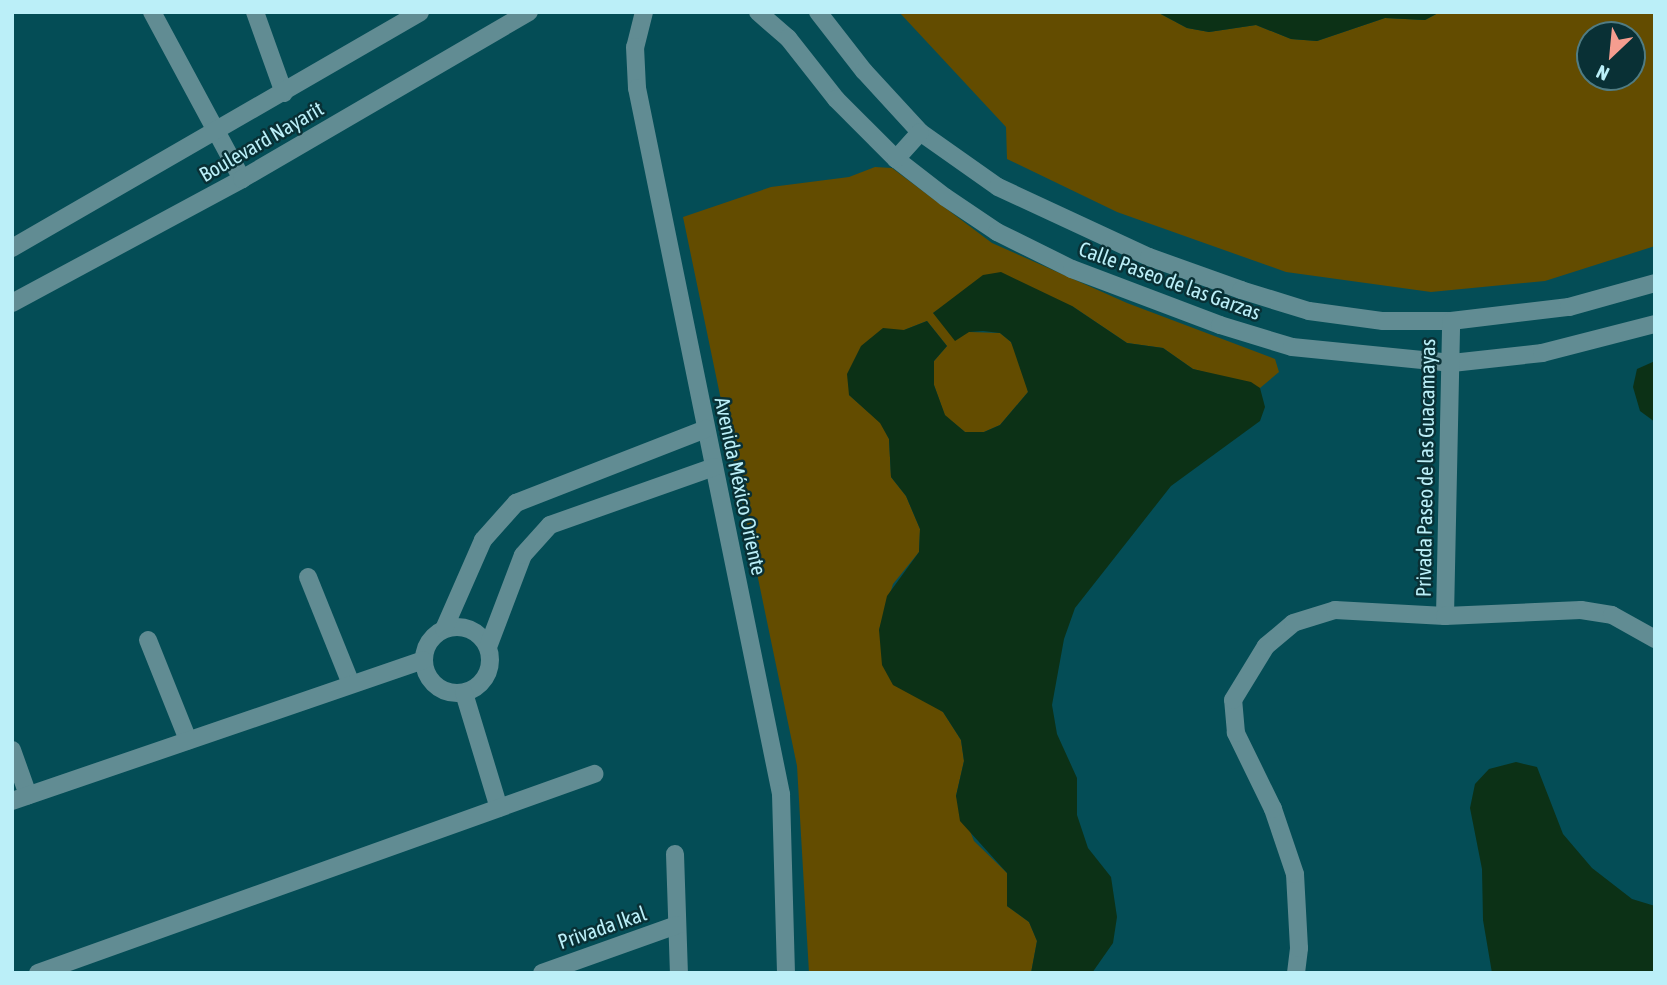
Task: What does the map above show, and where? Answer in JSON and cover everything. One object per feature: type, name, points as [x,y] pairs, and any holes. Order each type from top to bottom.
[{"type":"street","points":[[152,12],[242,179]]},
{"type":"street","points":[[255,12],[284,93]]},
{"type":"street","name":"Boulevard Nayarit","points":[[12,248],[420,12]]},
{"type":"street","name":"Boulevard Nayarit","points":[[12,303],[242,179],[529,12]]},
{"type":"street","name":"Avenida México Oriente","points":[[644,12],[635,47],[637,88],[781,794],[786,973]]},
{"type":"street","name":"Calle Paseo de las Garzas","points":[[758,12],[789,38],[836,99],[895,159],[997,232],[1072,268],[1220,325],[1292,348],[1452,363],[1542,353],[1655,324]]},
{"type":"street","name":"Calle Paseo de las Garzas","points":[[818,12],[920,132],[998,187],[1041,210],[1241,290],[1309,311],[1383,321],[1451,321],[1569,307],[1655,283]]},
{"type":"street","points":[[895,159],[920,132]]},
{"type":"street","name":"Privada Paseo de las Guacamayas","points":[[1445,616],[1451,321]]},
{"type":"street","points":[[706,429],[516,503],[483,540],[444,629],[429,641],[423,660],[429,679],[444,691],[464,693],[481,684],[490,666],[488,646],[523,555],[550,525],[714,467]]},
{"type":"street","points":[[308,577],[351,684]]},
{"type":"street","name":"Privada Paseo de las Guacamayas","points":[[1296,973],[1299,948],[1295,874],[1273,809],[1236,733],[1233,699],[1266,646],[1293,623],[1335,610],[1445,616],[1581,610],[1612,615],[1639,626],[1655,639]]},
{"type":"street","points":[[444,629],[461,627],[477,633],[488,646]]},
{"type":"street","points":[[148,639],[188,740]]},
{"type":"street","points":[[12,750],[20,798],[423,660]]},
{"type":"street","points":[[464,693],[499,808]]},
{"type":"street","points":[[38,973],[594,774]]},
{"type":"street","name":"Privada Ikal","points":[[675,855],[679,973]]},
{"type":"street","name":"Privada Ikal","points":[[542,973],[677,925]]},
{"type":"shaded area","points":[[899,12],[1157,12],[1187,28],[1209,32],[1256,25],[1291,39],[1317,41],[1385,18],[1425,20],[1440,12],[1655,12],[1655,246],[1545,281],[1431,292],[1286,272],[1117,212],[1007,159],[1006,127]]},
{"type":"shaded area","points":[[1157,12],[1440,12],[1425,20],[1385,18],[1317,41],[1291,39],[1256,25],[1209,32],[1187,28]]},
{"type":"shaded area","points":[[875,167],[892,168],[992,243],[1127,303],[1275,359],[1279,372],[1260,388],[1193,369],[1163,348],[1127,343],[1072,306],[957,297],[933,313],[969,332],[1000,333],[1011,342],[1024,370],[1028,392],[1000,425],[984,432],[965,432],[945,416],[934,385],[934,361],[947,346],[927,321],[904,330],[849,395],[881,423],[889,439],[891,477],[906,496],[920,529],[919,552],[893,584],[879,630],[922,698],[943,712],[961,740],[964,761],[956,796],[974,841],[1007,873],[1007,906],[1029,922],[1037,941],[1031,973],[809,973],[797,766],[683,217],[771,187],[849,177]]},
{"type":"shaded area","points":[[1001,272],[1072,306],[1127,343],[1163,348],[1193,369],[1251,382],[1260,388],[1265,407],[1260,421],[1171,486],[1075,608],[1064,639],[1052,705],[1057,734],[1077,778],[1077,815],[1088,848],[1111,877],[1117,917],[1113,943],[1092,973],[1031,973],[1037,941],[1029,922],[1007,906],[1007,873],[960,821],[956,796],[964,761],[961,740],[943,712],[893,685],[882,665],[879,630],[887,596],[919,552],[920,529],[906,496],[891,477],[889,439],[880,423],[849,395],[847,374],[861,346],[883,328],[904,330],[927,321],[947,346],[934,361],[934,385],[945,415],[965,432],[984,432],[1000,425],[1028,392],[1011,342],[1000,333],[983,331],[969,332],[955,341],[933,313],[983,275]]},
{"type":"shaded area","points":[[1655,361],[1655,422],[1640,411],[1633,387],[1637,369]]},
{"type":"shaded area","points":[[1516,762],[1537,767],[1563,834],[1592,868],[1632,899],[1655,906],[1655,973],[1492,973],[1483,920],[1482,869],[1470,808],[1475,784],[1489,769]]}]
